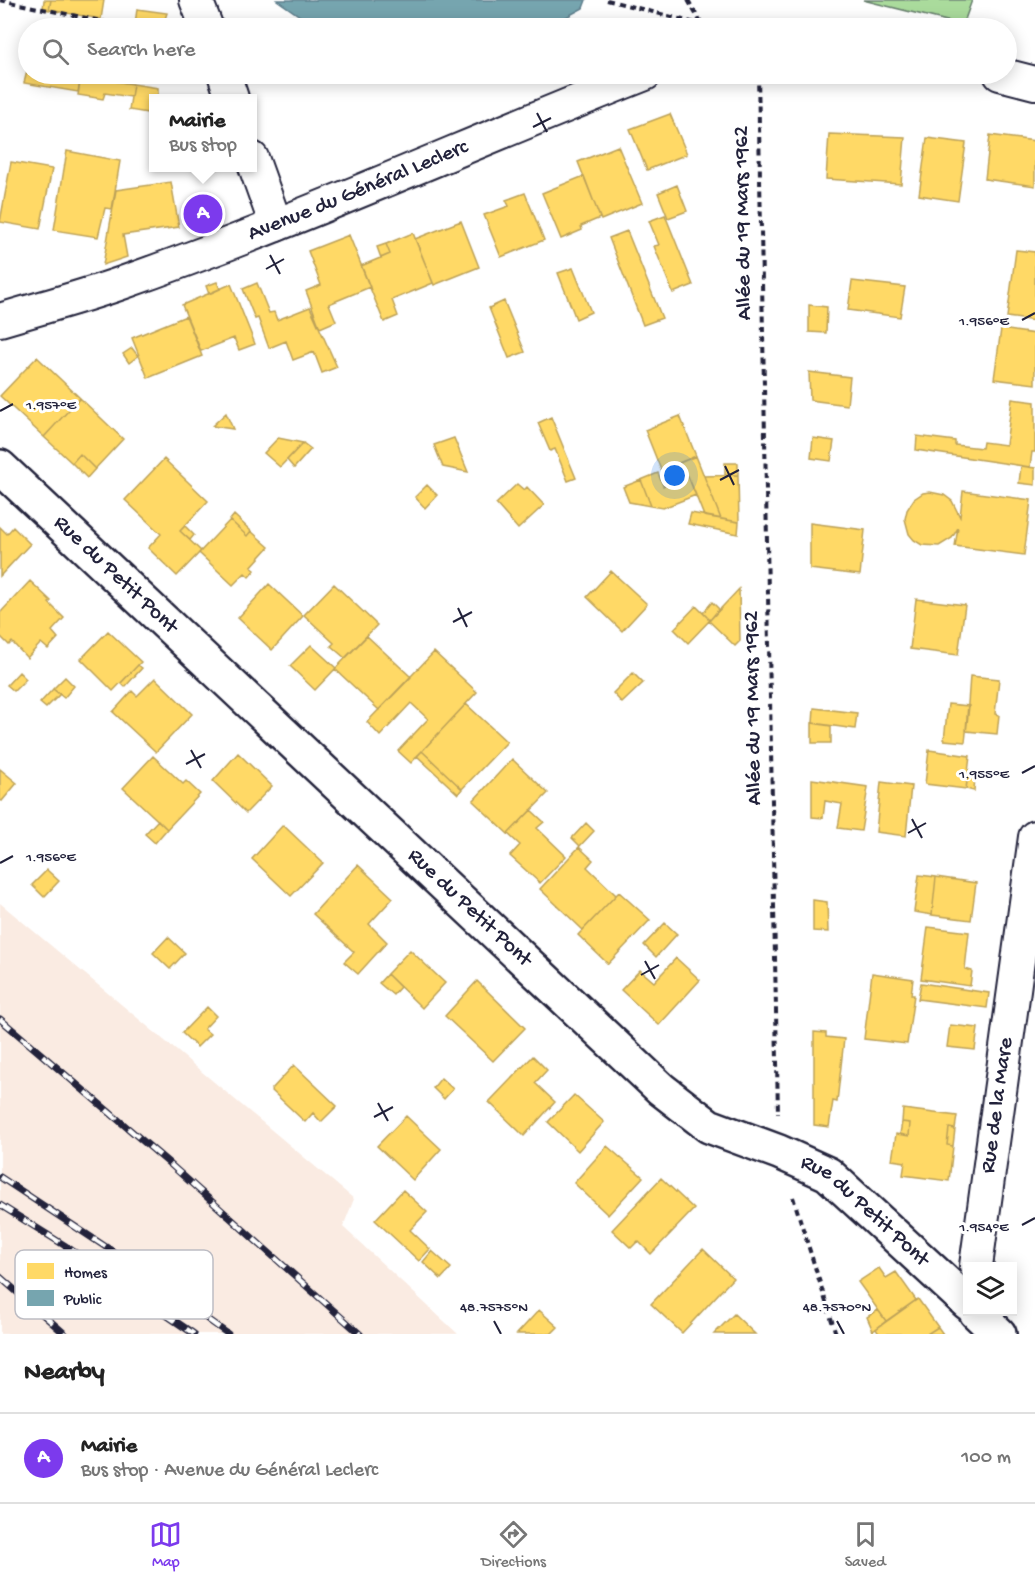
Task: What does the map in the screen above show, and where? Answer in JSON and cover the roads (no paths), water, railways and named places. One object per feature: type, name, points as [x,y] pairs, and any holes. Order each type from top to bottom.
[{"type":"street","points":[[196,0],[203,18]]},
{"type":"street","points":[[1017,78],[1035,83]]},
{"type":"street","name":"Avenue du Général Leclerc","points":[[0,320],[120,283],[276,225],[620,84]]},
{"type":"street","points":[[257,172],[276,225]]},
{"type":"street","name":"Rue du Petit Pont","points":[[0,467],[660,1089],[709,1126],[779,1152],[828,1174],[963,1298]]},
{"type":"street","name":"Rue de la Mare","points":[[977,1262],[1035,837]]},
{"type":"street","points":[[981,1316],[999,1334]]},
{"type":"railway","points":[[0,1019],[170,1164],[360,1334]]},
{"type":"railway","points":[[0,1177],[110,1250]]},
{"type":"railway","points":[[0,1205],[71,1250]]},
{"type":"railway","points":[[0,1277],[15,1290]]},
{"type":"railway","points":[[48,1319],[65,1334]]},
{"type":"railway","points":[[172,1319],[194,1334]]},
{"type":"railway","points":[[207,1319],[228,1334]]},
{"type":"place","name":"Mairie","points":[[203,214]]}]
